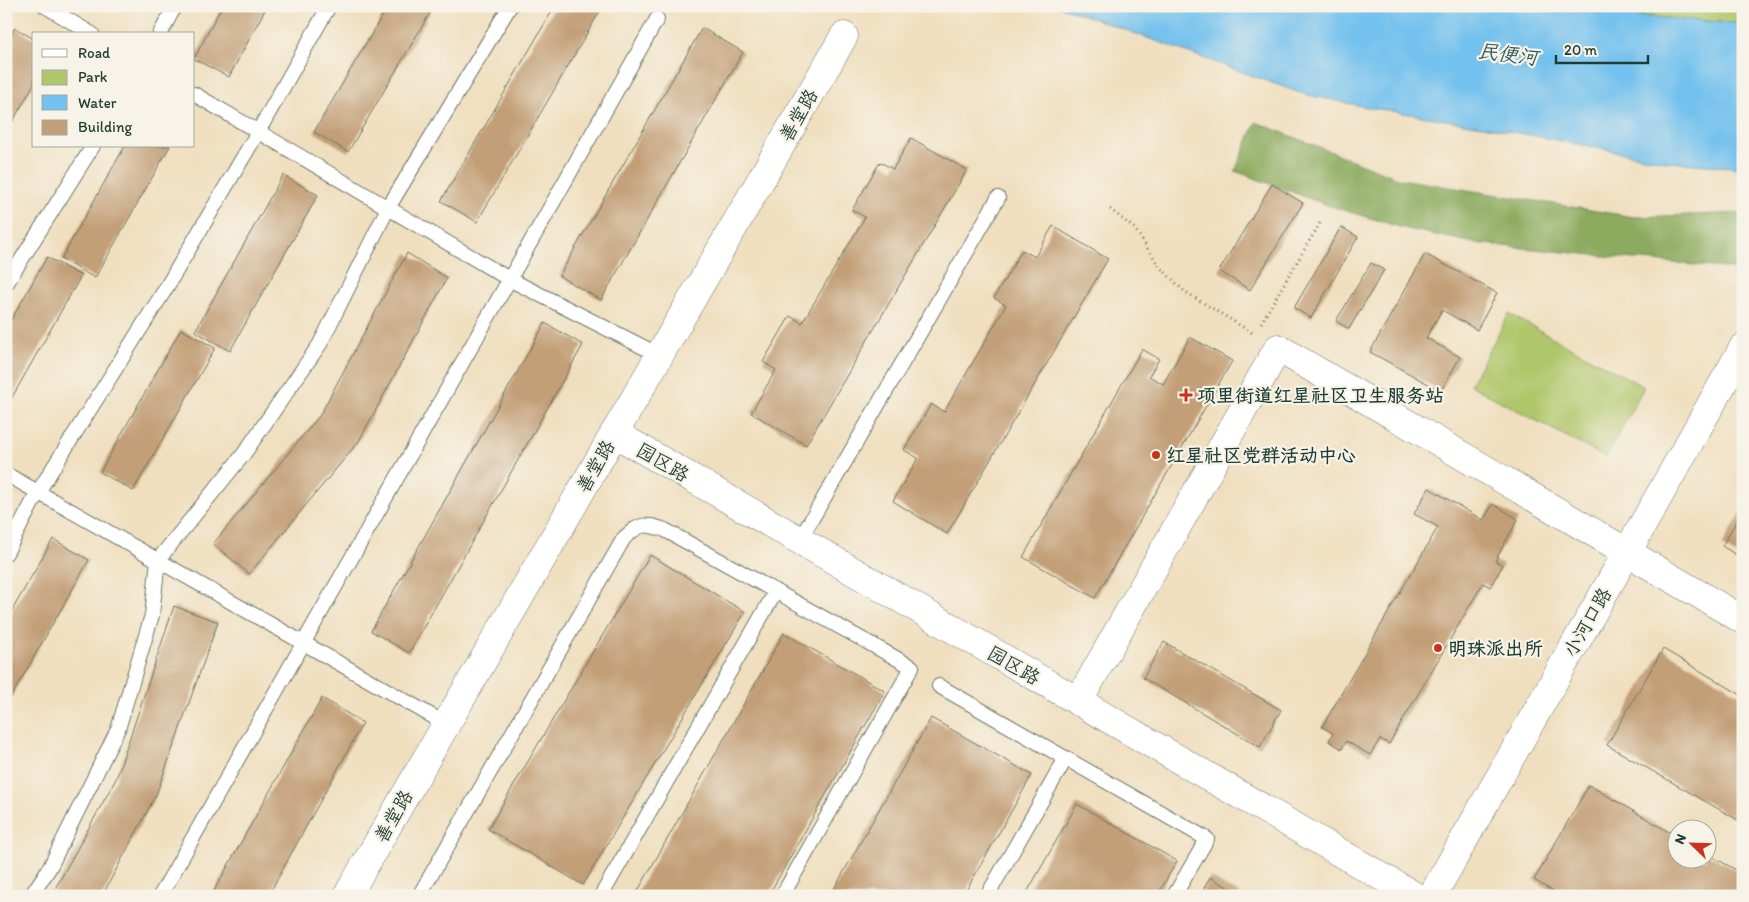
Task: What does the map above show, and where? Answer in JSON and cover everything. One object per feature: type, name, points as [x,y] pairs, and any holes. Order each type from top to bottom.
[{"type":"street","name":"善堂路","points":[[347,896],[844,36]]},
{"type":"street","points":[[1078,702],[1278,348],[1743,620]]},
{"type":"street","name":"小河口路","points":[[1432,896],[1743,348]]},
{"type":"street","name":"园区路","points":[[614,433],[1415,896]]},
{"type":"lane","points":[[44,6],[89,32]]},
{"type":"lane","points":[[161,32],[175,6]]},
{"type":"lane","points":[[6,553],[38,492],[163,293],[258,132],[329,6]]},
{"type":"lane","points":[[31,896],[50,867],[118,729],[152,615],[158,560],[243,455],[320,344],[388,208],[510,6]]},
{"type":"lane","points":[[160,896],[657,19]]},
{"type":"lane","points":[[195,95],[510,279],[659,355]]},
{"type":"lane","points":[[6,284],[92,148]]},
{"type":"lane","points":[[799,541],[998,198]]},
{"type":"lane","points":[[6,474],[446,724]]},
{"type":"lane","points":[[419,896],[624,538],[636,528],[648,524],[665,530],[776,590],[912,667],[782,896]]},
{"type":"lane","points":[[601,896],[776,590]]},
{"type":"lane","points":[[939,686],[1207,839],[1174,896]]},
{"type":"lane","points":[[987,896],[1066,758]]},
{"type":"path","points":[[1110,209],[1135,229],[1159,266],[1184,291],[1278,348]]},
{"type":"path","points":[[1255,334],[1320,223]]},
{"type":"green space","points":[[1511,6],[1743,6],[1743,24]]},
{"type":"green space","points":[[1256,122],[1400,179],[1634,217],[1743,213],[1743,270],[1474,243],[1403,228],[1330,206],[1235,171]]},
{"type":"green space","points":[[1509,314],[1644,387],[1606,458],[1470,385]]},
{"type":"water","name":"民便河","points":[[1059,6],[1511,6],[1743,24],[1743,168],[1671,162],[1303,94]]},
{"type":"building","points":[[222,6],[267,6],[229,77],[195,60]]},
{"type":"building","points":[[388,6],[434,6],[348,152],[314,132]]},
{"type":"building","points":[[555,6],[603,6],[477,222],[441,201]]},
{"type":"building","points":[[15,28],[32,38],[32,88],[6,133],[6,44]]},
{"type":"building","points":[[702,28],[743,52],[601,300],[559,276]]},
{"type":"building","points":[[911,138],[967,170],[806,445],[751,413],[776,370],[763,362],[790,316],[802,323],[865,217],[852,210],[880,162],[893,169]]},
{"type":"building","points":[[124,148],[169,148],[95,278],[61,259]]},
{"type":"building","points":[[283,175],[318,195],[230,351],[195,331]]},
{"type":"building","points":[[1272,184],[1303,203],[1250,290],[1219,271]]},
{"type":"building","points":[[1053,226],[1108,259],[947,534],[893,501],[918,458],[904,450],[931,404],[944,412],[1006,305],[994,298],[1022,250],[1035,257]]},
{"type":"building","points":[[1341,227],[1358,237],[1311,318],[1294,308]]},
{"type":"building","points":[[407,253],[447,278],[359,441],[249,574],[213,544],[320,415]]},
{"type":"building","points":[[1425,254],[1497,293],[1477,330],[1442,310],[1426,338],[1460,357],[1441,391],[1370,352]]},
{"type":"building","points":[[47,257],[81,276],[6,408],[6,329]]},
{"type":"building","points":[[1371,263],[1384,270],[1349,329],[1336,321]]},
{"type":"building","points":[[545,323],[583,345],[409,653],[371,631]]},
{"type":"building","points":[[181,329],[215,348],[133,491],[100,472]]},
{"type":"building","points":[[1190,337],[1232,361],[1095,598],[1023,557],[1142,349],[1159,359],[1149,376],[1163,384]]},
{"type":"building","points":[[1429,488],[1483,520],[1493,504],[1518,519],[1495,561],[1503,565],[1490,587],[1483,583],[1389,744],[1380,739],[1370,755],[1346,741],[1342,749],[1329,741],[1333,733],[1322,727],[1438,527],[1414,514]]},
{"type":"building","points":[[1743,510],[1743,559],[1722,546]]},
{"type":"building","points":[[53,539],[89,560],[6,706],[6,621]]},
{"type":"building","points":[[650,555],[745,612],[583,885],[488,829]]},
{"type":"building","points":[[174,606],[218,622],[156,795],[102,896],[51,896],[116,779]]},
{"type":"building","points":[[784,633],[885,691],[768,896],[635,896]]},
{"type":"building","points":[[1164,642],[1281,710],[1260,747],[1143,678]]},
{"type":"building","points":[[1663,649],[1743,696],[1743,823],[1607,745]]},
{"type":"building","points":[[322,698],[363,723],[268,896],[211,896]]},
{"type":"building","points":[[931,718],[1032,775],[963,896],[830,896]]},
{"type":"building","points":[[1589,785],[1666,830],[1666,870],[1716,870],[1716,859],[1743,874],[1743,896],[1561,896],[1534,880]]},
{"type":"building","points":[[1077,804],[1177,861],[1157,896],[1025,896]]},
{"type":"building","points":[[1210,877],[1243,896],[1200,896]]},
{"type":"place","name":"项里街道红星社区卫生服务站","points":[[1186,395]]},
{"type":"place","name":"红星社区党群活动中心","points":[[1156,455]]},
{"type":"place","name":"明珠派出所","points":[[1438,648]]}]
